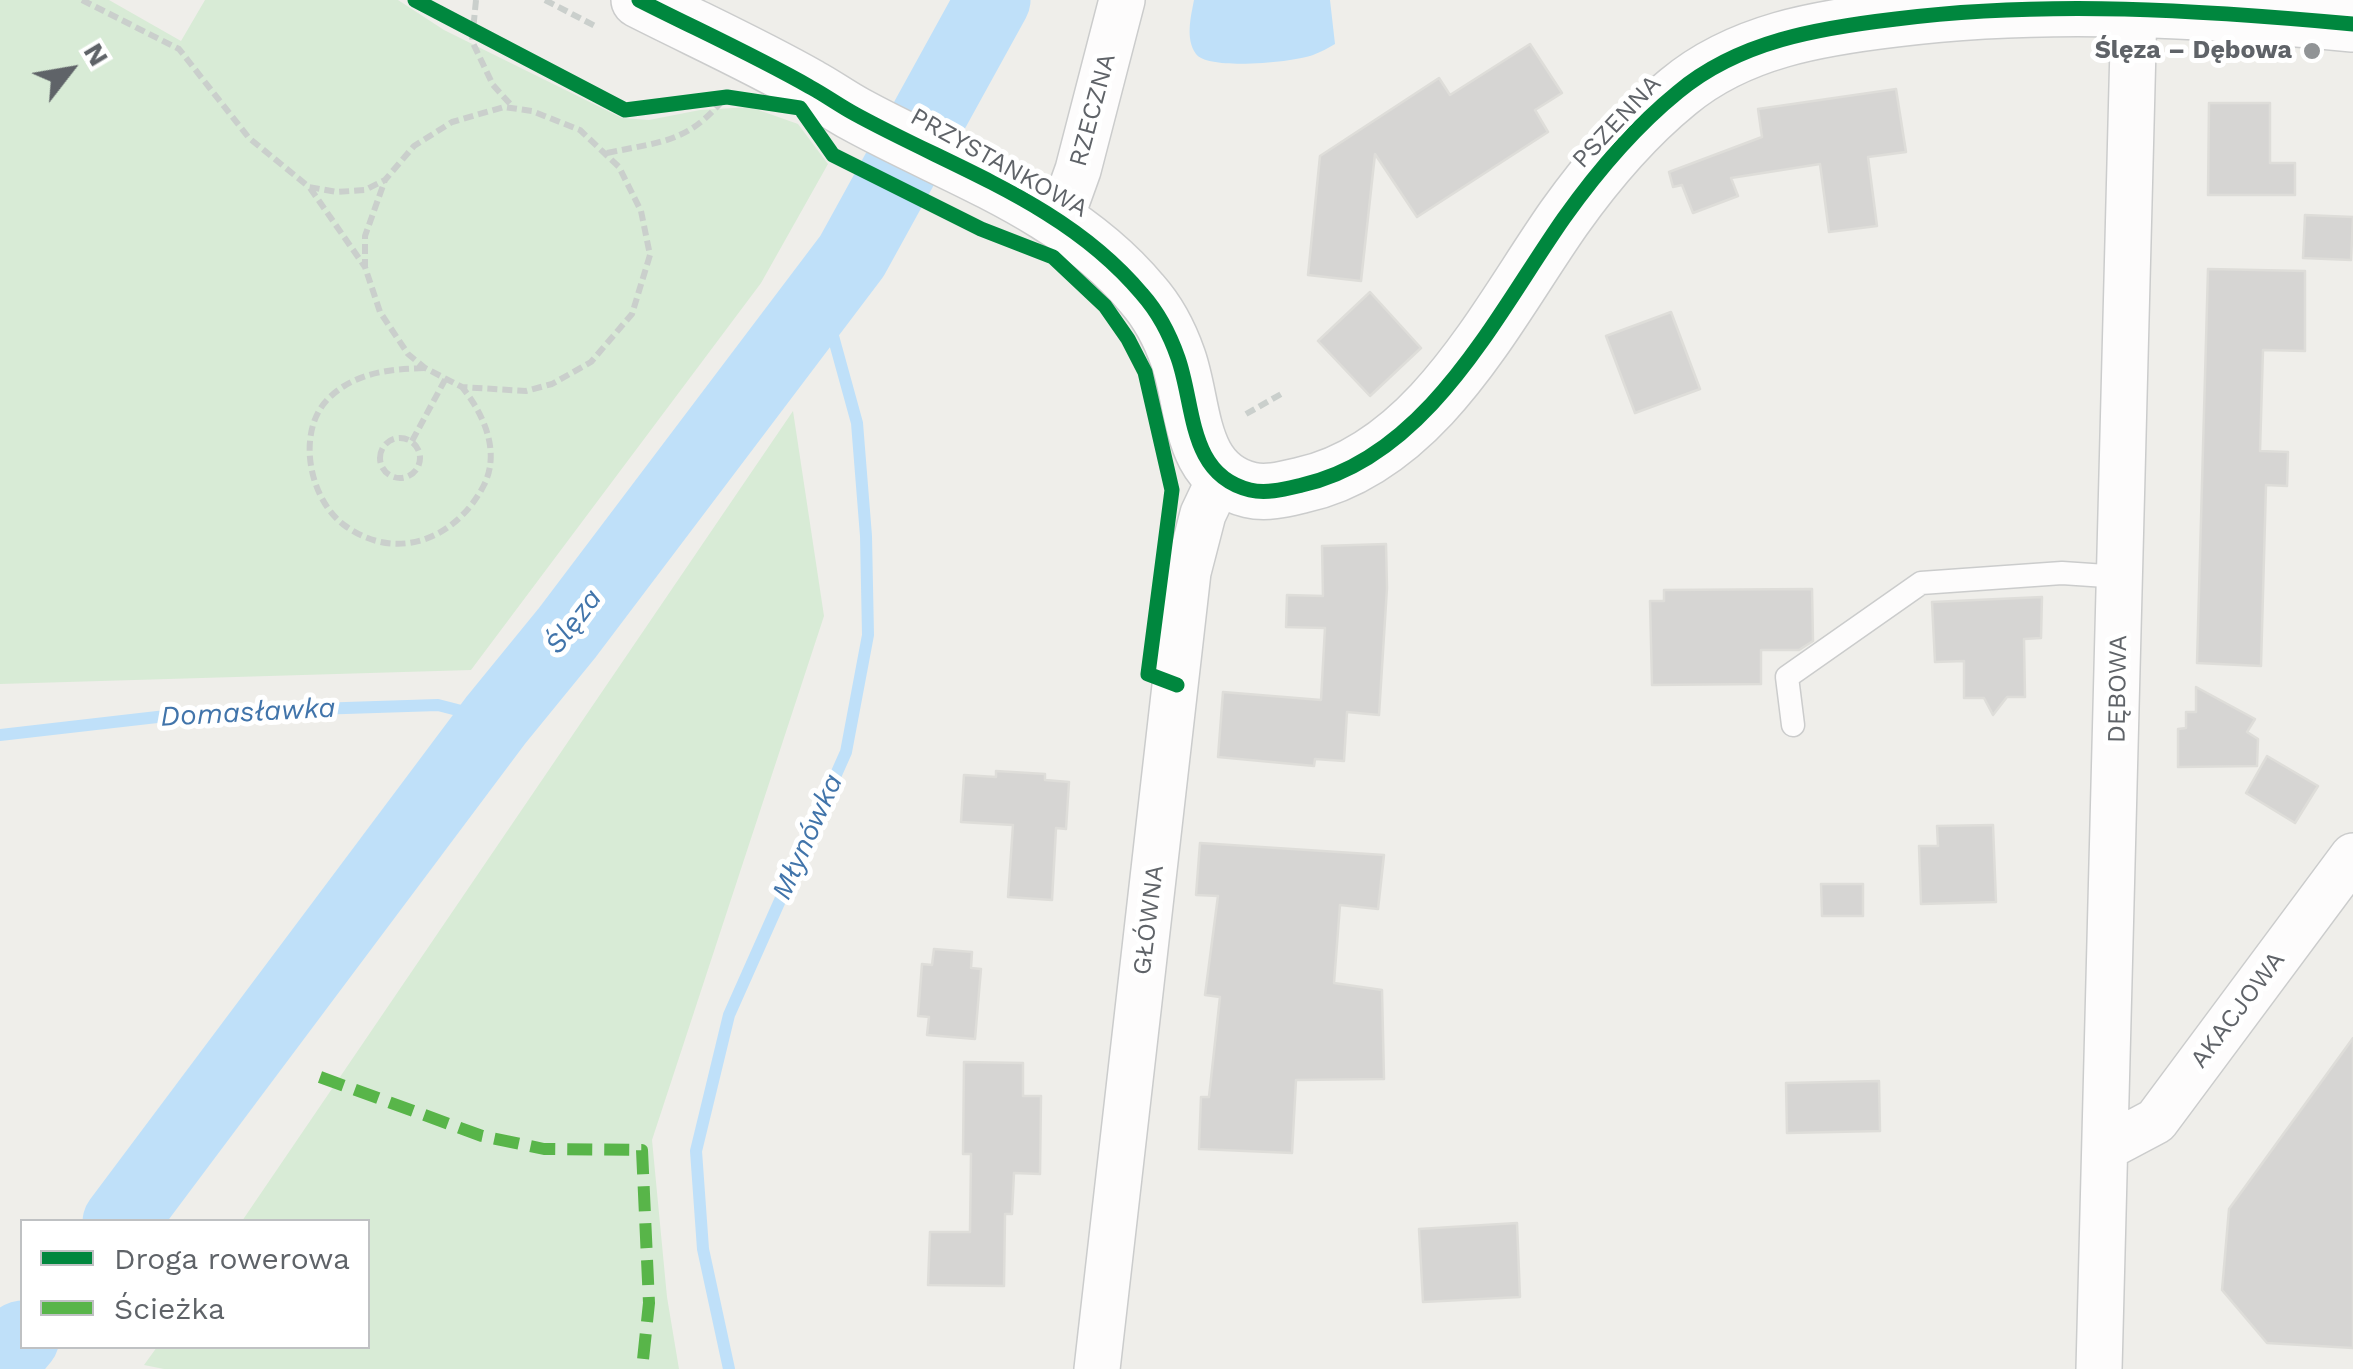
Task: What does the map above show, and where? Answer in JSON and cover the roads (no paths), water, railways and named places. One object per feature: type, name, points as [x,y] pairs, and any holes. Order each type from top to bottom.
[{"type":"street","name":"PRZYSTANKOWA","points":[[639,0],[740,84],[855,114],[1001,186],[1060,220],[1119,269],[1144,295],[1162,322],[1178,358],[1199,447],[1221,476]]},
{"type":"street","name":"RZECZNA","points":[[1060,220],[1078,170],[1122,0]]},
{"type":"street","name":"PSZENNA","points":[[1221,476],[1234,484],[1266,492],[1316,482],[1372,455],[1423,414],[1459,374],[1568,213],[1652,114],[1704,72],[1753,48],[1840,26],[2030,3],[2353,24]]},
{"type":"street","name":"DĘBOWA","points":[[2099,1369],[2134,8]]},
{"type":"street","name":"GŁÓWNA","points":[[1097,1369],[1188,572],[1204,514],[1221,476]]},
{"type":"street","name":"AKACJOWA","points":[[2107,1147],[2156,1121],[2353,856]]},
{"type":"lane","points":[[1793,724],[1787,677],[1921,583],[2062,573],[2121,577]]},
{"type":"water","points":[[1194,0],[1330,0],[1335,44],[1313,55],[1289,60],[1234,64],[1204,59],[1196,54],[1191,41]]},
{"type":"waterway","name":"Ślęza","points":[[122,1219],[496,720],[567,633],[852,256],[993,0]]},
{"type":"waterway","name":"Młynówka","points":[[729,1369],[703,1249],[696,1151],[729,1015],[846,752],[868,635],[866,536],[857,423],[822,296]]},
{"type":"waterway","name":"Domasławka","points":[[0,735],[192,713],[438,705],[496,720]]},
{"type":"waterway","name":"Ślęza","points":[[0,1365],[20,1340]]},
{"type":"place","name":"Ślęza – Dębowa","points":[[2312,51]]}]
